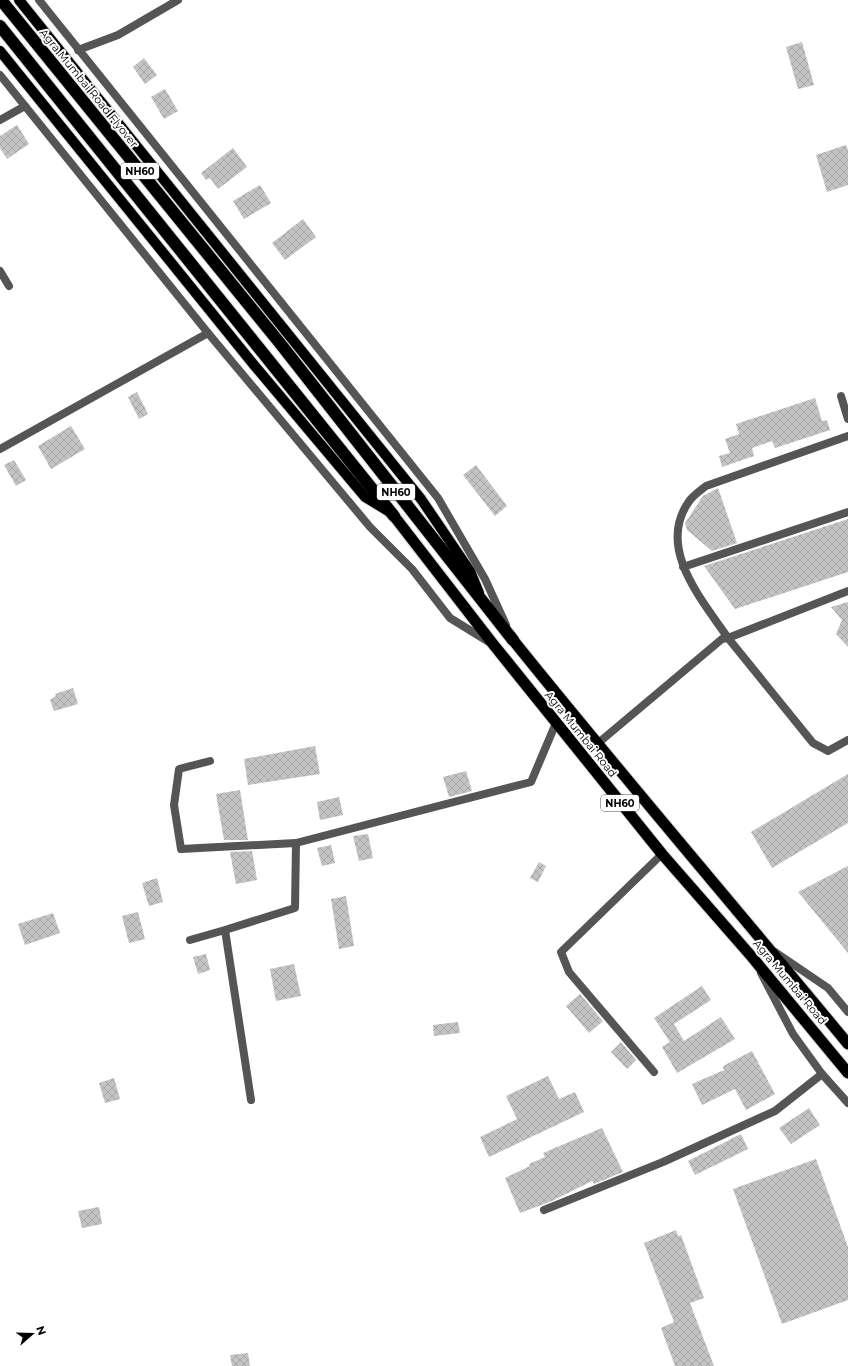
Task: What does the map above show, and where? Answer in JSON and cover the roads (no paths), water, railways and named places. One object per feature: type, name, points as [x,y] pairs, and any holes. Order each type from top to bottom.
[{"type":"highway","name":"Agra Mumbai Road Flyover","points":[[1,0],[279,342],[482,603]]},
{"type":"highway","name":"NH60","points":[[0,26],[394,516]]},
{"type":"highway","name":"Agra Mumbai Road","points":[[394,516],[493,644],[662,854],[752,957],[848,1073]]},
{"type":"highway","name":"NH60","points":[[482,603],[513,640]]},
{"type":"highway","name":"Agra Mumbai Road","points":[[513,640],[597,744],[770,948],[848,1044]]},
{"type":"main road","points":[[19,0],[421,499],[470,571],[482,603]]},
{"type":"main road","points":[[0,51],[199,298],[365,497],[394,516]]},
{"type":"street","points":[[39,0],[438,498],[485,579],[513,640]]},
{"type":"street","points":[[78,50],[118,35],[178,0]]},
{"type":"street","points":[[0,76],[208,333],[370,527],[412,569],[450,618],[493,644]]},
{"type":"street","points":[[0,120],[25,106]]},
{"type":"street","points":[[0,271],[10,286]]},
{"type":"street","points":[[0,450],[208,333]]},
{"type":"street","points":[[841,396],[848,419]]},
{"type":"street","points":[[848,436],[706,486],[690,500],[680,520],[677,540],[684,567],[696,592],[728,638],[813,743],[828,751],[848,740]]},
{"type":"street","points":[[684,567],[848,512]]},
{"type":"street","points":[[597,744],[722,639],[848,592]]},
{"type":"street","points":[[210,761],[179,769],[174,805],[181,849],[296,843],[531,782],[556,723]]},
{"type":"street","points":[[190,940],[295,908],[296,843]]},
{"type":"street","points":[[654,1072],[569,972],[560,952],[662,854]]},
{"type":"street","points":[[225,930],[251,1100]]},
{"type":"street","points":[[770,948],[828,988],[848,1012]]},
{"type":"street","points":[[752,957],[793,1034],[822,1074],[848,1103]]},
{"type":"street","points":[[544,1210],[663,1162],[775,1111],[822,1074]]}]
